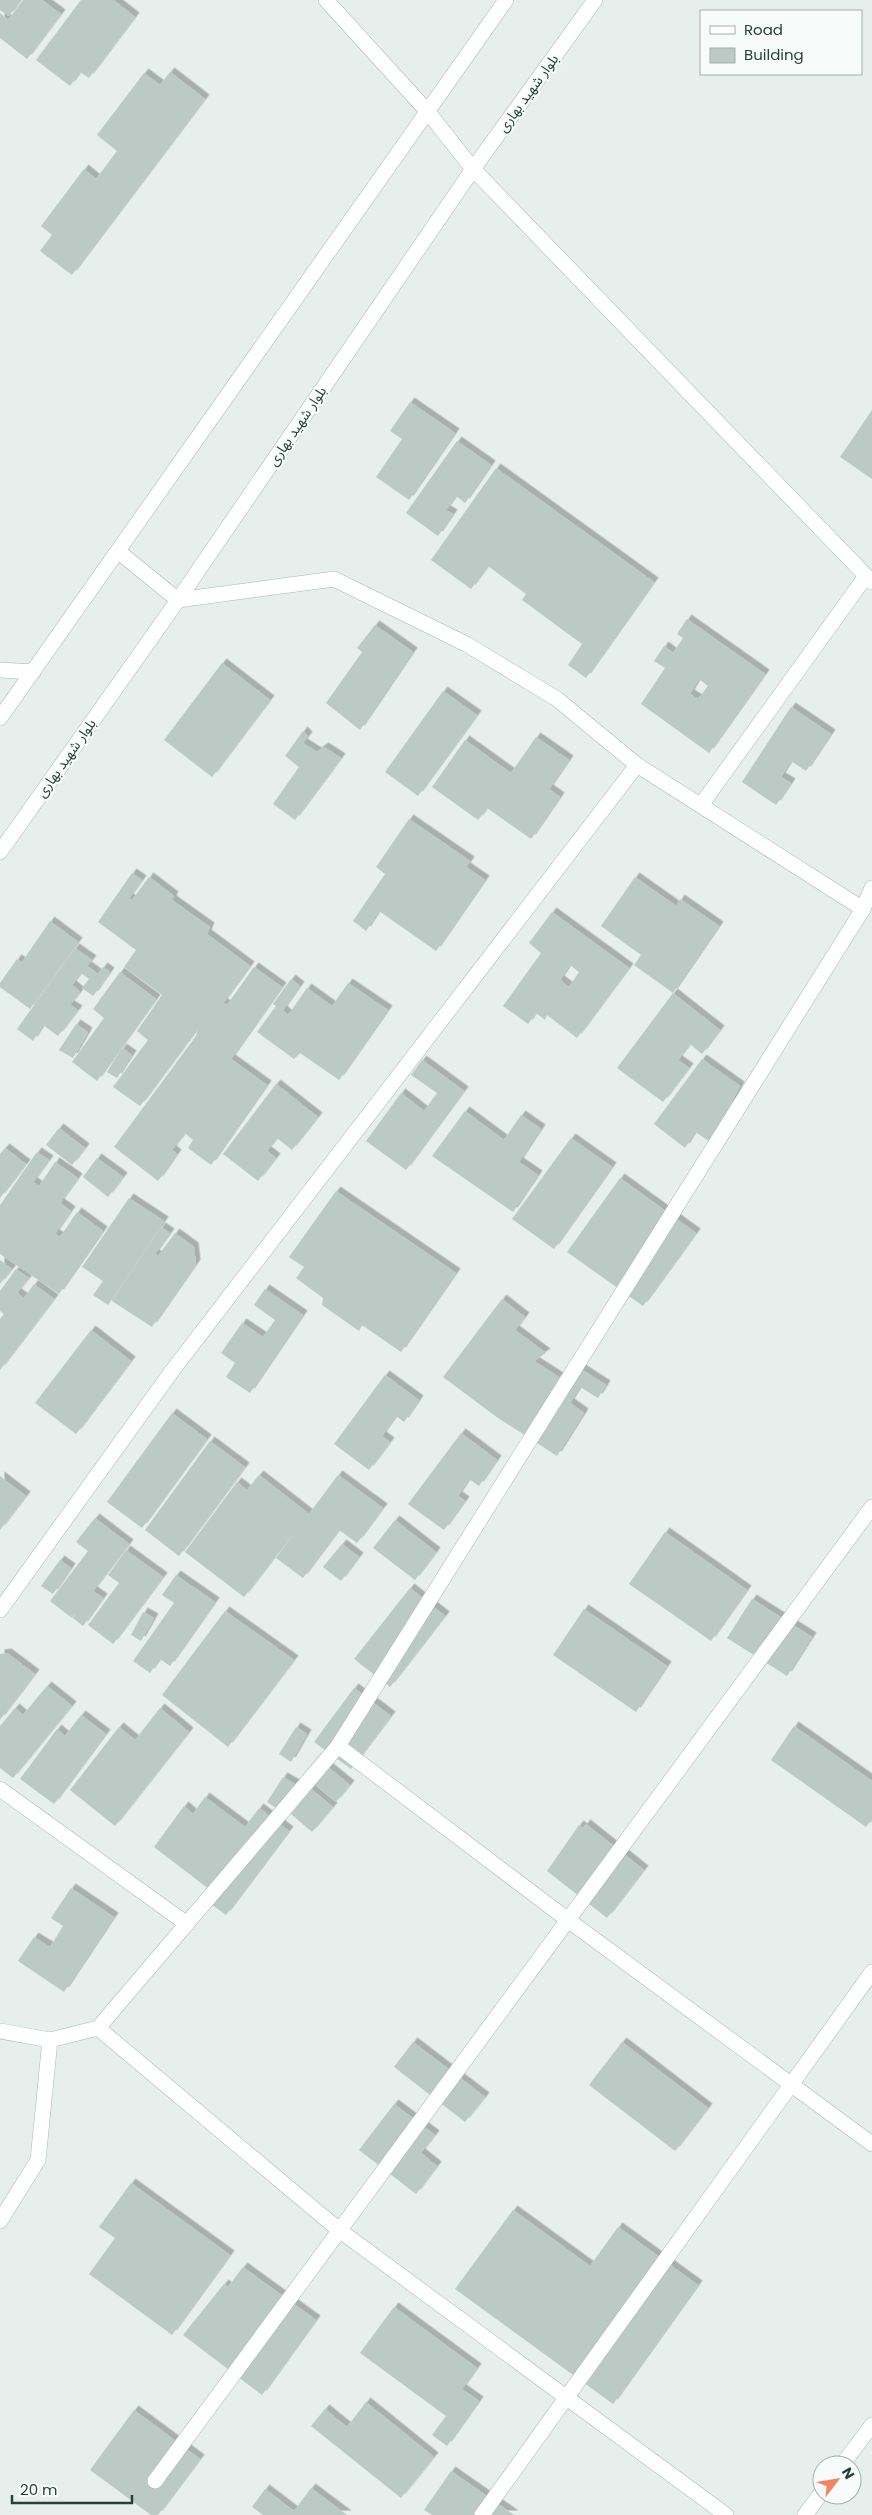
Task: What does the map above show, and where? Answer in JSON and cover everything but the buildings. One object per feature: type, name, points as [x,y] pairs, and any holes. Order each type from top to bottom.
[{"type":"street","points":[[326,0],[426,111],[473,169],[869,579],[701,806]]},
{"type":"street","points":[[0,718],[119,552],[426,111],[506,0]]},
{"type":"street","name":"بلوار شهید بهاری","points":[[0,852],[178,600],[473,169],[595,0]]},
{"type":"street","points":[[119,552],[178,600],[334,579],[466,644],[557,699],[637,765],[863,909]]},
{"type":"street","points":[[0,670],[33,672]]},
{"type":"street","points":[[0,1610],[172,1371],[637,765]]},
{"type":"street","points":[[0,2031],[50,2040],[98,2028],[338,1746],[863,909],[872,888]]},
{"type":"street","points":[[155,2480],[872,1507]]},
{"type":"street","points":[[338,1746],[568,1920],[872,2144]]},
{"type":"street","points":[[0,1789],[187,1924]]},
{"type":"street","points":[[482,2515],[872,1972]]},
{"type":"street","points":[[98,2028],[339,2230],[726,2515]]},
{"type":"street","points":[[0,2221],[38,2160],[50,2040]]},
{"type":"street","points":[[850,2455],[872,2425]]}]
